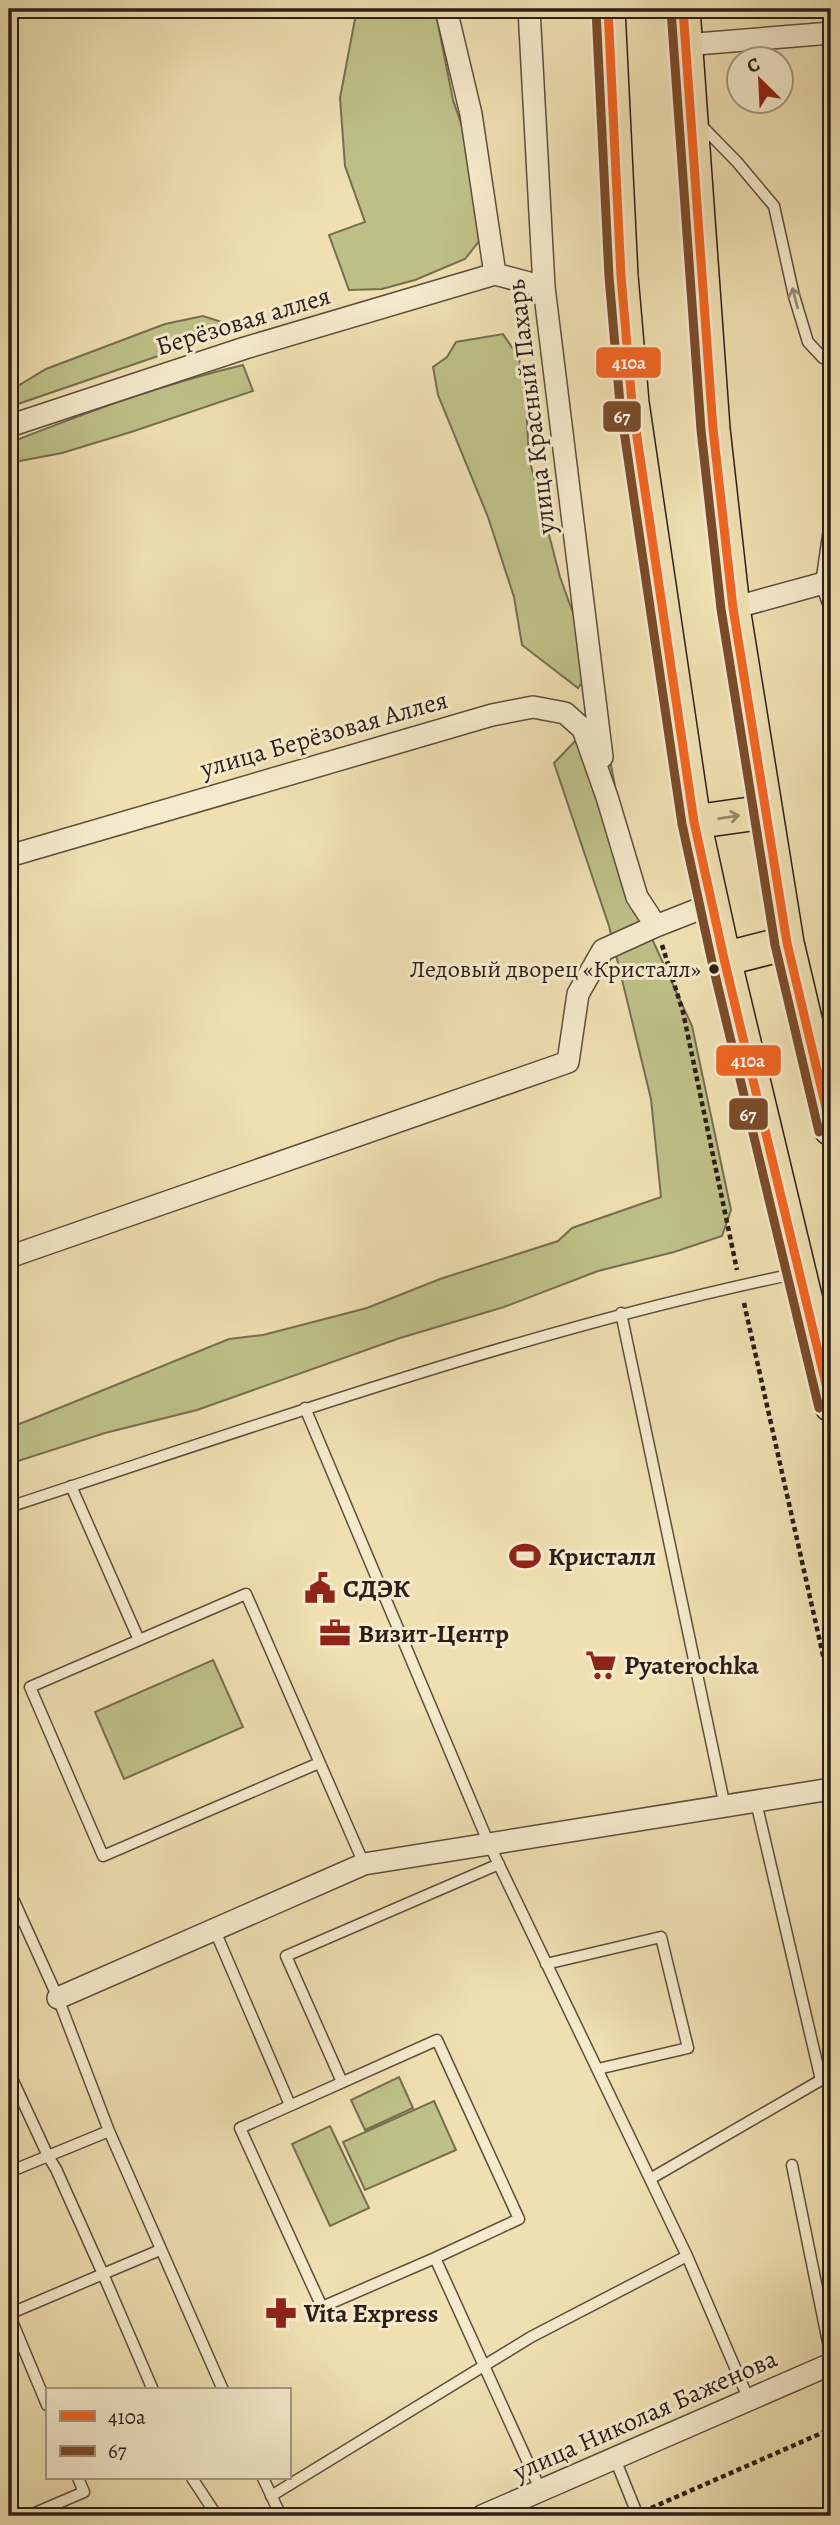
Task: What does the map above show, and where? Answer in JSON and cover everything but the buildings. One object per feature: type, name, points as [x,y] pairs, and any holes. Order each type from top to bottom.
[{"type":"main road","points":[[608,9],[621,276],[632,404],[694,822],[831,1405]]},
{"type":"main road","points":[[683,9],[713,429],[733,608],[787,943],[831,1129]]},
{"type":"main road","points":[[694,822],[764,812]]},
{"type":"main road","points":[[724,958],[787,943]]},
{"type":"street","points":[[446,9],[471,114],[495,274],[544,286]]},
{"type":"street","name":"улица Красный Пахарь","points":[[529,9],[544,286],[607,797]]},
{"type":"street","points":[[684,45],[831,33]]},
{"type":"street","name":"Берёзовая аллея","points":[[9,426],[245,348],[495,274]]},
{"type":"street","points":[[733,608],[826,582]]},
{"type":"street","name":"улица Берёзовая Аллея","points":[[9,856],[492,715],[533,706],[565,713],[583,729],[607,797]]},
{"type":"street","points":[[607,797],[637,897],[656,926]]},
{"type":"street","points":[[9,1257],[568,1062],[578,994],[603,950],[712,904]]},
{"type":"street","points":[[58,1998],[364,1864],[831,1789]]},
{"type":"street","name":"улица Николая Баженова","points":[[482,2516],[831,2364]]},
{"type":"lane","points":[[689,113],[737,162],[774,206],[794,296],[808,342],[823,358]]},
{"type":"lane","points":[[831,514],[826,582],[831,612]]},
{"type":"lane","points":[[9,1507],[305,1408],[621,1313],[799,1272]]},
{"type":"lane","points":[[621,1313],[725,1807]]},
{"type":"lane","points":[[305,1408],[489,1844],[687,2256],[749,2400]]},
{"type":"lane","points":[[71,1486],[139,1640]]},
{"type":"lane","points":[[319,1763],[103,1856],[30,1687],[246,1594],[364,1864]]},
{"type":"lane","points":[[650,2179],[821,2080],[756,1802]]},
{"type":"lane","points":[[342,2082],[286,1956],[499,1864]]},
{"type":"lane","points":[[9,1890],[58,1998],[108,2131],[222,2388]]},
{"type":"lane","points":[[9,1924],[22,1919]]},
{"type":"lane","points":[[215,1931],[290,2105]]},
{"type":"lane","points":[[546,1964],[661,1937],[688,2048],[598,2069]]},
{"type":"lane","points":[[437,2040],[519,2219],[322,2307],[240,2128],[342,2082],[437,2040]]},
{"type":"lane","points":[[9,2072],[56,2169],[152,2388]]},
{"type":"lane","points":[[9,2172],[108,2131]]},
{"type":"lane","points":[[792,2165],[831,2357]]},
{"type":"lane","points":[[46,2403],[9,2314],[160,2250]]},
{"type":"lane","points":[[271,2496],[531,2337],[687,2256]]},
{"type":"lane","points":[[435,2258],[541,2491]]},
{"type":"lane","points":[[615,2459],[638,2515]]},
{"type":"lane","points":[[28,2516],[84,2492],[79,2480]]},
{"type":"lane","points":[[193,2480],[217,2516]]},
{"type":"lane","points":[[263,2516],[279,2514],[264,2480]]},
{"type":"path","points":[[656,926],[683,1012],[740,1285],[831,1691]]},
{"type":"path","points":[[638,2515],[831,2429]]},
{"type":"green space","points":[[352,9],[435,9],[453,100],[472,155],[480,240],[465,259],[415,280],[382,289],[349,290],[329,235],[365,222],[345,166],[340,98],[355,19]]},
{"type":"green space","points":[[203,316],[240,328],[9,407],[9,389],[46,369],[165,324]]},
{"type":"green space","points":[[503,334],[519,358],[526,402],[529,458],[560,577],[593,668],[578,688],[522,645],[514,597],[488,517],[438,395],[433,367],[447,357],[456,342]]},
{"type":"green space","points":[[243,365],[253,391],[62,453],[9,463],[9,443],[125,400]]},
{"type":"green space","points":[[580,736],[611,765],[641,915],[692,1026],[731,1210],[722,1236],[674,1252],[598,1271],[504,1307],[400,1338],[197,1410],[105,1433],[9,1464],[9,1428],[229,1339],[263,1335],[367,1308],[440,1279],[558,1241],[572,1228],[661,1197],[651,1099],[609,926],[554,763]]},
{"type":"green space","points":[[213,1660],[243,1727],[124,1779],[95,1712]]},
{"type":"green space","points":[[399,2077],[413,2108],[365,2130],[351,2100]]},
{"type":"green space","points":[[434,2101],[456,2150],[365,2190],[343,2142]]},
{"type":"green space","points":[[330,2126],[369,2208],[330,2226],[292,2144]]},
{"type":"transit line","name":"410а","points":[[608,9],[621,276],[632,403],[694,822],[724,959],[831,1405]]},
{"type":"transit line","name":"410а","points":[[683,9],[713,429],[733,608],[787,943],[831,1129]]},
{"type":"transit line","name":"67","points":[[596,10],[609,277],[620,404],[682,824],[712,962],[819,1408]]},
{"type":"transit line","name":"67","points":[[671,10],[701,430],[721,609],[775,945],[819,1132]]},
{"type":"place","name":"Ледовый дворец «Кристалл»","points":[[714,969]]},
{"type":"place","name":"Кристалл","points":[[525,1556]]},
{"type":"place","name":"СДЭК","points":[[320,1588]]},
{"type":"place","name":"Визит-Центр","points":[[335,1633]]},
{"type":"place","name":"Pyaterochka","points":[[601,1665]]},
{"type":"place","name":"Vita Express","points":[[281,2313]]}]
